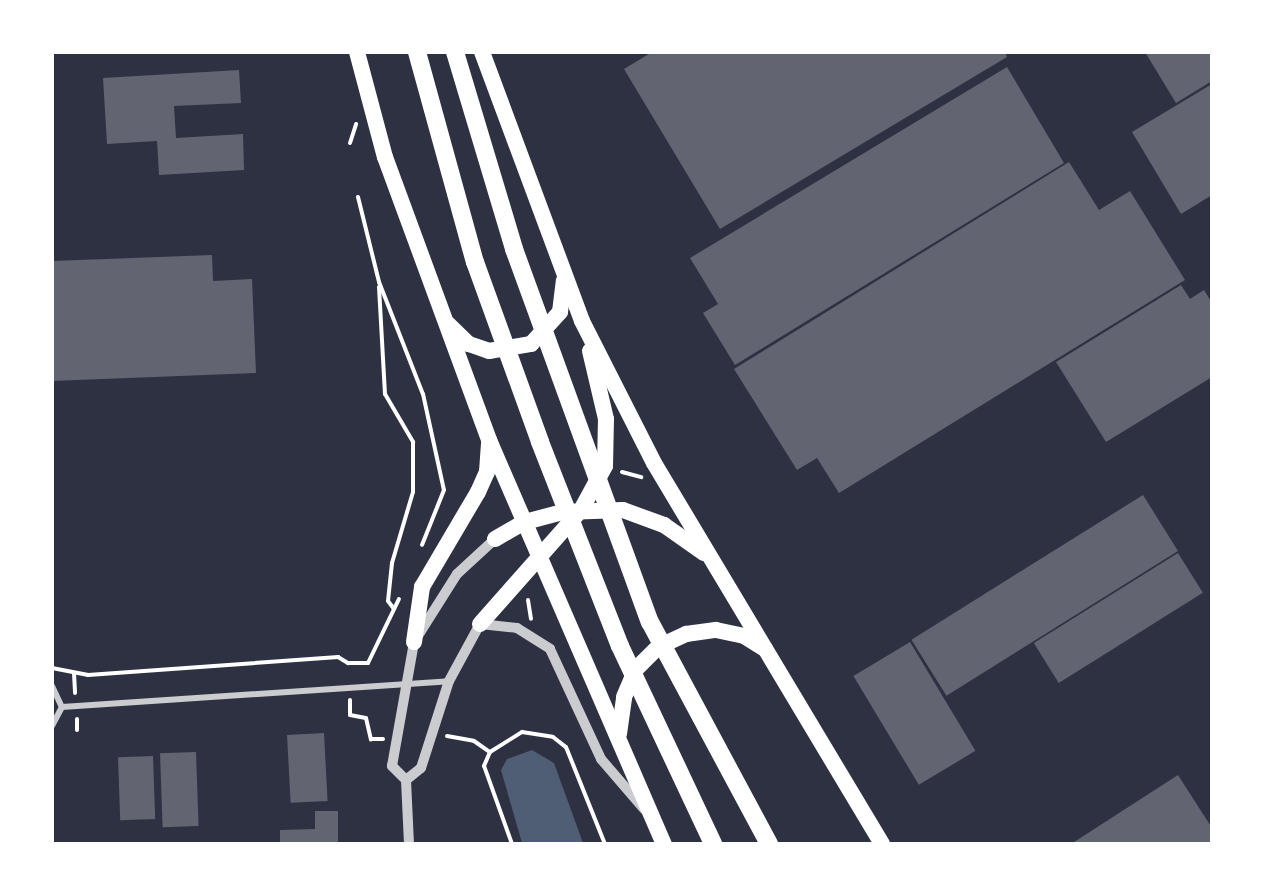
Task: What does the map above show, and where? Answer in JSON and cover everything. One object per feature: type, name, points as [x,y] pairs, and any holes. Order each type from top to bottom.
[{"type":"highway","points":[[357,52],[385,157],[489,440],[619,735],[648,814],[664,843]]},
{"type":"highway","points":[[417,52],[475,262],[540,442],[620,646],[712,843]]},
{"type":"highway","points":[[456,52],[514,249],[650,621],[769,843]]},
{"type":"highway","points":[[482,52],[582,321],[654,463],[769,651],[882,843]]},
{"type":"highway","points":[[441,312],[469,344],[510,351],[548,330],[560,312],[564,274]]},
{"type":"highway","points":[[480,624],[581,510],[605,466],[608,444],[582,321]]},
{"type":"highway","points":[[414,642],[422,587],[487,472],[489,440]]},
{"type":"highway","points":[[495,539],[525,522],[581,510],[622,510],[695,545],[713,563],[769,651]]},
{"type":"highway","points":[[619,735],[624,697],[636,669],[658,647],[686,634],[716,630],[744,636],[769,651]]},
{"type":"street","points":[[409,843],[406,780],[392,766],[403,684],[414,642],[457,574],[495,539]]},
{"type":"street","points":[[406,780],[421,768],[449,681],[480,624],[530,632],[550,649],[601,759],[648,814]]},
{"type":"street","points":[[62,707],[449,681]]},
{"type":"street","points":[[52,686],[62,707]]},
{"type":"street","points":[[52,726],[62,707]]},
{"type":"path","points":[[358,197],[379,282],[423,394],[444,490],[419,553]]},
{"type":"path","points":[[379,282],[385,394],[413,442],[413,492],[392,563],[388,601],[394,609]]},
{"type":"path","points":[[614,470],[645,478]]},
{"type":"path","points":[[52,668],[88,675],[162,672],[338,657],[348,663],[368,663],[378,649],[403,592]]},
{"type":"path","points":[[528,600],[531,620]]},
{"type":"path","points":[[348,663],[348,670]]},
{"type":"path","points":[[350,706],[350,715],[366,718],[371,739],[377,739]]},
{"type":"path","points":[[512,843],[485,780],[490,752],[522,732],[553,738],[566,747],[604,843]]},
{"type":"path","points":[[453,736],[474,741],[490,752]]},
{"type":"water","points":[[532,750],[554,763],[583,843],[522,843],[501,770],[507,759]]},
{"type":"building","points":[[652,52],[1005,52],[1007,57],[720,229],[624,69]]},
{"type":"building","points":[[1145,52],[1212,52],[1212,81],[1176,103]]},
{"type":"building","points":[[1007,67],[1064,163],[735,365],[703,313],[718,304],[690,258]]},
{"type":"building","points":[[239,70],[241,103],[174,106],[176,138],[243,134],[244,170],[159,175],[157,141],[107,144],[103,78]]},
{"type":"building","points":[[1212,84],[1212,195],[1181,214],[1132,132]]},
{"type":"building","points":[[1069,162],[1099,210],[1130,191],[1185,280],[839,493],[817,458],[797,470],[734,369]]},
{"type":"building","points":[[212,255],[213,281],[252,279],[256,373],[52,381],[52,261]]},
{"type":"building","points":[[1181,285],[1190,299],[1204,290],[1212,303],[1212,377],[1106,442],[1056,362]]},
{"type":"building","points":[[1143,495],[1178,551],[946,696],[911,640]]},
{"type":"building","points":[[1178,553],[1203,593],[1059,683],[1034,643]]},
{"type":"building","points":[[910,642],[975,751],[919,785],[853,676]]},
{"type":"building","points":[[324,733],[328,801],[291,803],[287,735]]},
{"type":"building","points":[[196,752],[199,826],[163,827],[160,753]]},
{"type":"building","points":[[153,756],[155,819],[120,820],[118,757]]},
{"type":"building","points":[[1178,775],[1212,828],[1212,844],[1071,844]]},
{"type":"building","points":[[315,811],[338,811],[338,844],[280,844],[280,830],[315,829]]}]
